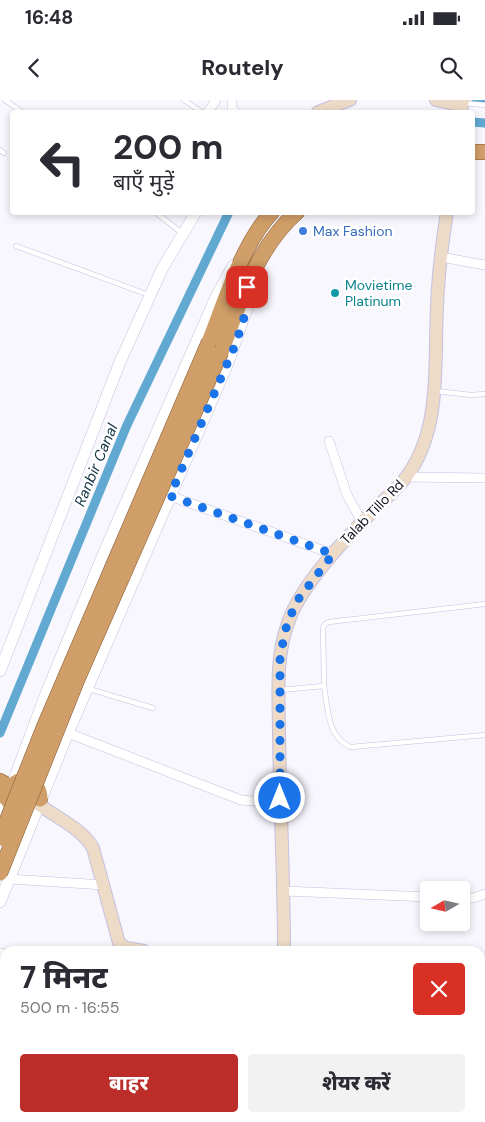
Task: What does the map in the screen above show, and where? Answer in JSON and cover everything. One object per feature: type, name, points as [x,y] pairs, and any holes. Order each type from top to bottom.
[{"type":"highway","points":[[4,876],[77,680],[215,347],[245,255],[270,215]]},
{"type":"highway","points":[[0,838],[48,718],[215,347],[269,243],[294,215]]},
{"type":"highway","points":[[17,781],[32,781],[39,788],[39,802],[30,811],[19,811],[14,808],[4,790],[17,781]]},
{"type":"main road","points":[[323,110],[350,100]]},
{"type":"main road","points":[[436,100],[460,104]]},
{"type":"main road","name":"Talab Tillo Rd","points":[[284,946],[279,690],[280,656],[287,624],[297,601],[333,554],[406,477],[419,455],[426,434],[434,391],[440,258],[446,215]]},
{"type":"main road","points":[[39,802],[82,834],[93,848],[120,946]]},
{"type":"street","points":[[0,671],[116,370],[150,295],[194,215]]},
{"type":"street","points":[[0,817],[4,790],[102,557],[216,297],[235,263],[245,255]]},
{"type":"street","points":[[440,258],[485,264]]},
{"type":"street","points":[[0,902],[4,876],[39,802],[236,343],[248,305],[247,287]]},
{"type":"street","points":[[329,440],[347,495],[362,522]]},
{"type":"street","points":[[406,477],[485,478]]},
{"type":"street","points":[[170,496],[333,554]]},
{"type":"street","points":[[68,733],[241,800],[252,801],[280,798]]},
{"type":"street","points":[[4,876],[104,885]]},
{"type":"street","points":[[284,891],[420,896]]},
{"type":"street","points":[[470,898],[485,894]]},
{"type":"lane","points":[[5,100],[19,110]]},
{"type":"lane","points":[[184,100],[199,110]]},
{"type":"lane","points":[[460,104],[485,105]]},
{"type":"lane","points":[[159,215],[183,234]]},
{"type":"lane","points":[[16,246],[150,295]]},
{"type":"lane","points":[[434,391],[471,395],[485,394]]},
{"type":"lane","points":[[485,604],[329,622],[323,628],[324,686],[333,731],[340,742],[352,748],[485,735]]},
{"type":"lane","points":[[279,690],[324,686]]},
{"type":"lane","points":[[88,689],[153,708]]},
{"type":"waterway","name":"Ranbir Canal","points":[[476,100],[485,100]]},
{"type":"waterway","name":"Ranbir Canal","points":[[475,122],[485,123]]},
{"type":"waterway","name":"Ranbir Canal","points":[[0,733],[127,425],[228,215]]},
{"type":"place","name":"Max Fashion","points":[[303,231]]},
{"type":"place","name":"Movietime Platinum","points":[[335,293]]},
{"type":"route","points":[[247,287],[248,305],[236,343],[170,496],[333,554],[297,601],[287,624],[280,656],[280,798]]}]
